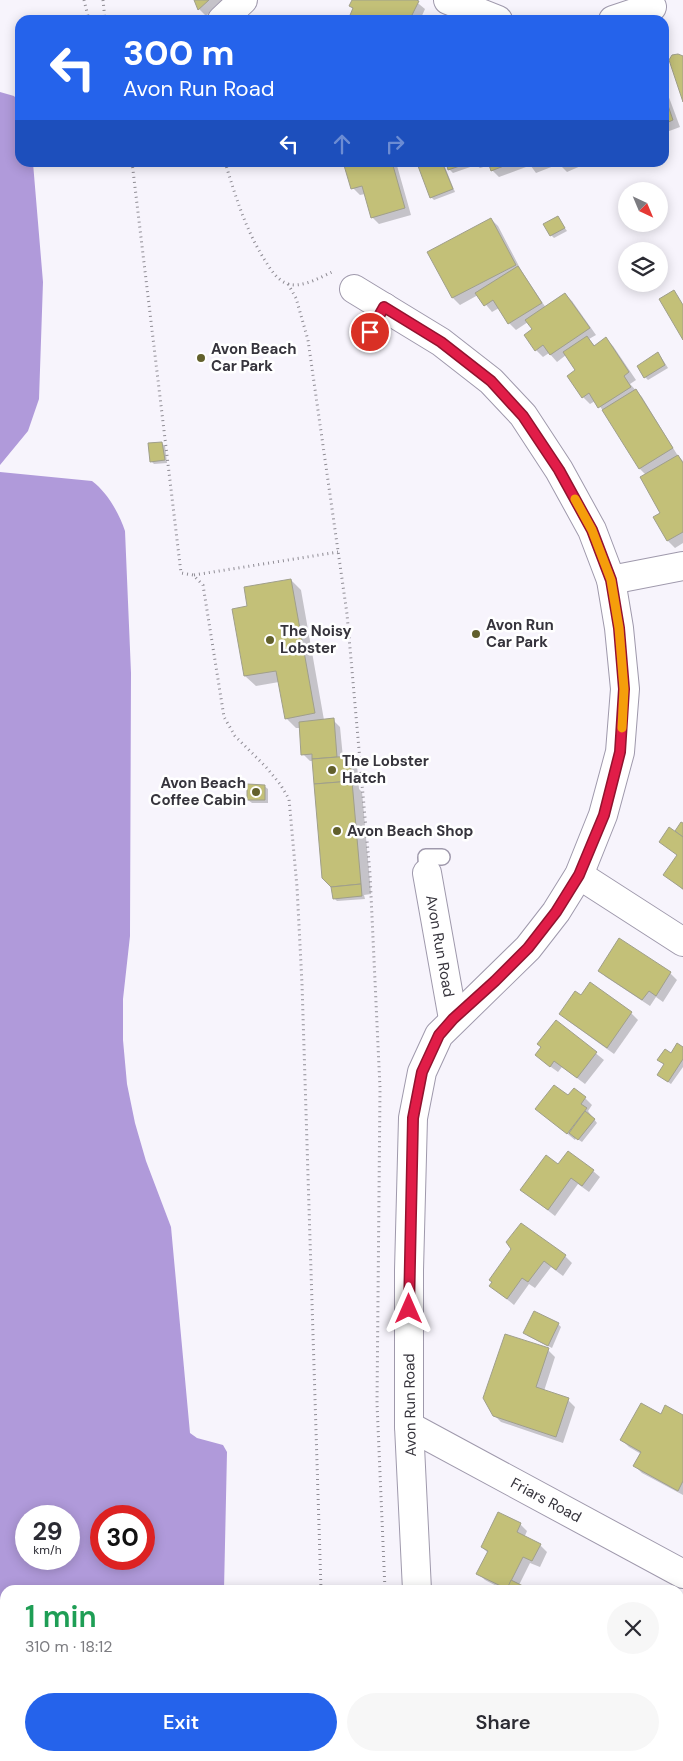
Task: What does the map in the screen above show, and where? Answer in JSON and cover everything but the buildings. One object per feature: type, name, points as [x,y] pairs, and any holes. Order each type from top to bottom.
[{"type":"street","points":[[227,15],[243,0]]},
{"type":"street","points":[[448,0],[486,15]]},
{"type":"street","points":[[628,15],[652,7]]},
{"type":"street","name":"Avon Run Road","points":[[354,289],[441,342],[491,381],[523,416],[559,470],[592,530],[611,580],[619,628],[624,689],[620,752],[604,815],[579,875],[556,912],[528,948],[453,1019],[439,1035],[422,1072],[413,1118],[409,1270],[409,1426],[417,1585]]},
{"type":"street","points":[[370,332],[384,307]]},
{"type":"street","points":[[611,580],[683,566]]},
{"type":"street","name":"Avon Run Road","points":[[434,865],[453,1019]]},
{"type":"street","points":[[579,875],[683,942]]},
{"type":"street","name":"Friars Road","points":[[409,1426],[683,1574]]},
{"type":"path","points":[[84,0],[88,15]]},
{"type":"path","points":[[103,0],[104,15]]},
{"type":"path","points":[[133,167],[181,573],[194,575],[338,552]]},
{"type":"path","points":[[226,167],[236,201],[254,244],[279,279],[288,284],[296,298],[308,340],[347,614],[370,874],[379,1049],[377,1403],[385,1585]]},
{"type":"path","points":[[288,284],[309,282],[335,271],[346,276],[354,289]]},
{"type":"path","points":[[194,575],[202,585],[224,717],[235,736],[266,767],[289,799],[302,975],[321,1585]]},
{"type":"shaded area","points":[[0,92],[15,97],[15,167],[33,167],[43,282],[39,399],[28,431],[0,465]]},
{"type":"shaded area","points":[[0,472],[92,481],[112,503],[125,531],[131,673],[130,936],[123,999],[123,1040],[127,1084],[135,1123],[146,1161],[171,1227],[190,1433],[197,1438],[223,1445],[227,1452],[224,1585],[0,1585]]},
{"type":"slow traffic","points":[[575,499],[592,530],[611,580],[619,628],[624,689],[622,728]]},
{"type":"place","name":"Avon Beach Car Park","points":[[201,358]]},
{"type":"place","name":"Avon Run Car Park","points":[[476,634]]},
{"type":"place","name":"The Noisy Lobster","points":[[270,640]]},
{"type":"place","name":"The Lobster Hatch","points":[[332,770]]},
{"type":"place","name":"Avon Beach Coffee Cabin","points":[[256,792]]},
{"type":"place","name":"Avon Beach Shop","points":[[337,831]]},
{"type":"route","points":[[370,332],[384,307],[441,342],[491,381],[523,416],[559,470],[592,530],[611,580],[619,628],[624,689],[620,752],[604,815],[579,875],[556,912],[528,948],[453,1019],[439,1035],[422,1072],[413,1118],[409,1309]]}]
